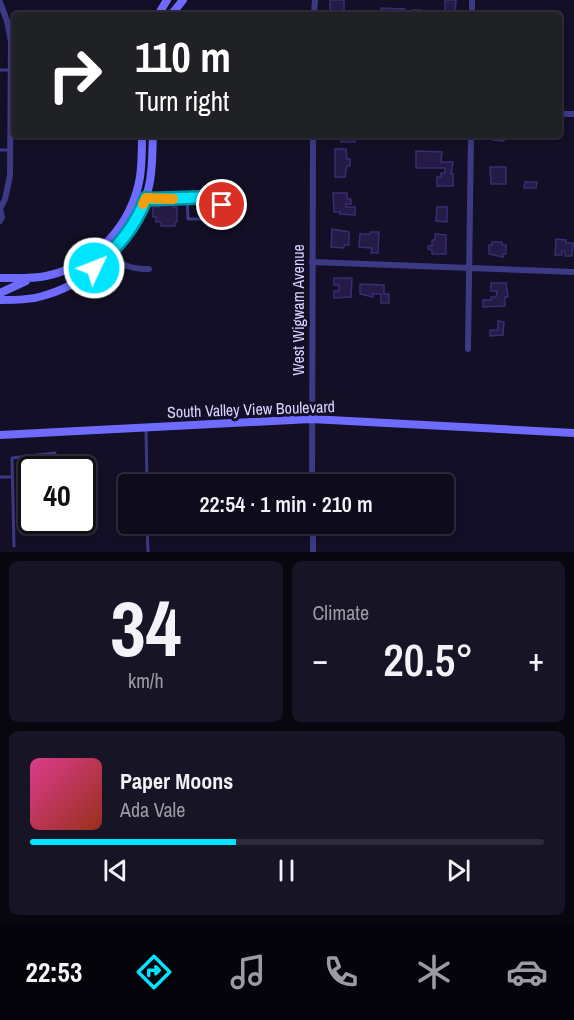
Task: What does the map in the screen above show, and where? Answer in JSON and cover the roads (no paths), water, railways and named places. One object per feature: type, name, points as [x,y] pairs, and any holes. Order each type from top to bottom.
[{"type":"street","points":[[173,12],[183,0]]},
{"type":"street","points":[[0,2],[10,33],[11,70],[8,188],[0,209],[2,217],[0,221]]},
{"type":"street","points":[[0,293],[17,284],[69,268],[104,246],[124,222],[135,199],[140,177],[142,138],[153,138],[151,175],[146,198],[132,227],[111,253],[82,277],[62,289],[33,298],[0,300]]},
{"type":"street","name":"West Wigwam Avenue","points":[[312,474],[313,138]]},
{"type":"street","points":[[468,348],[471,138]]},
{"type":"street","points":[[142,157],[145,175],[141,194],[146,198]]},
{"type":"street","points":[[104,246],[122,265],[128,268],[149,269]]},
{"type":"street","points":[[312,262],[574,272]]},
{"type":"street","points":[[0,279],[38,277]]},
{"type":"street","name":"South Valley View Boulevard","points":[[0,435],[311,419],[574,433]]},
{"type":"street","points":[[313,534],[314,552]]},
{"type":"lane","points":[[0,70],[11,70]]},
{"type":"lane","points":[[0,150],[10,150]]},
{"type":"lane","points":[[146,198],[214,197],[222,199],[222,217],[188,219],[187,198]]},
{"type":"lane","points":[[146,428],[147,474]]},
{"type":"lane","points":[[14,546],[12,458],[55,453]]},
{"type":"lane","points":[[0,477],[12,477]]},
{"type":"lane","points":[[147,534],[148,552]]}]
